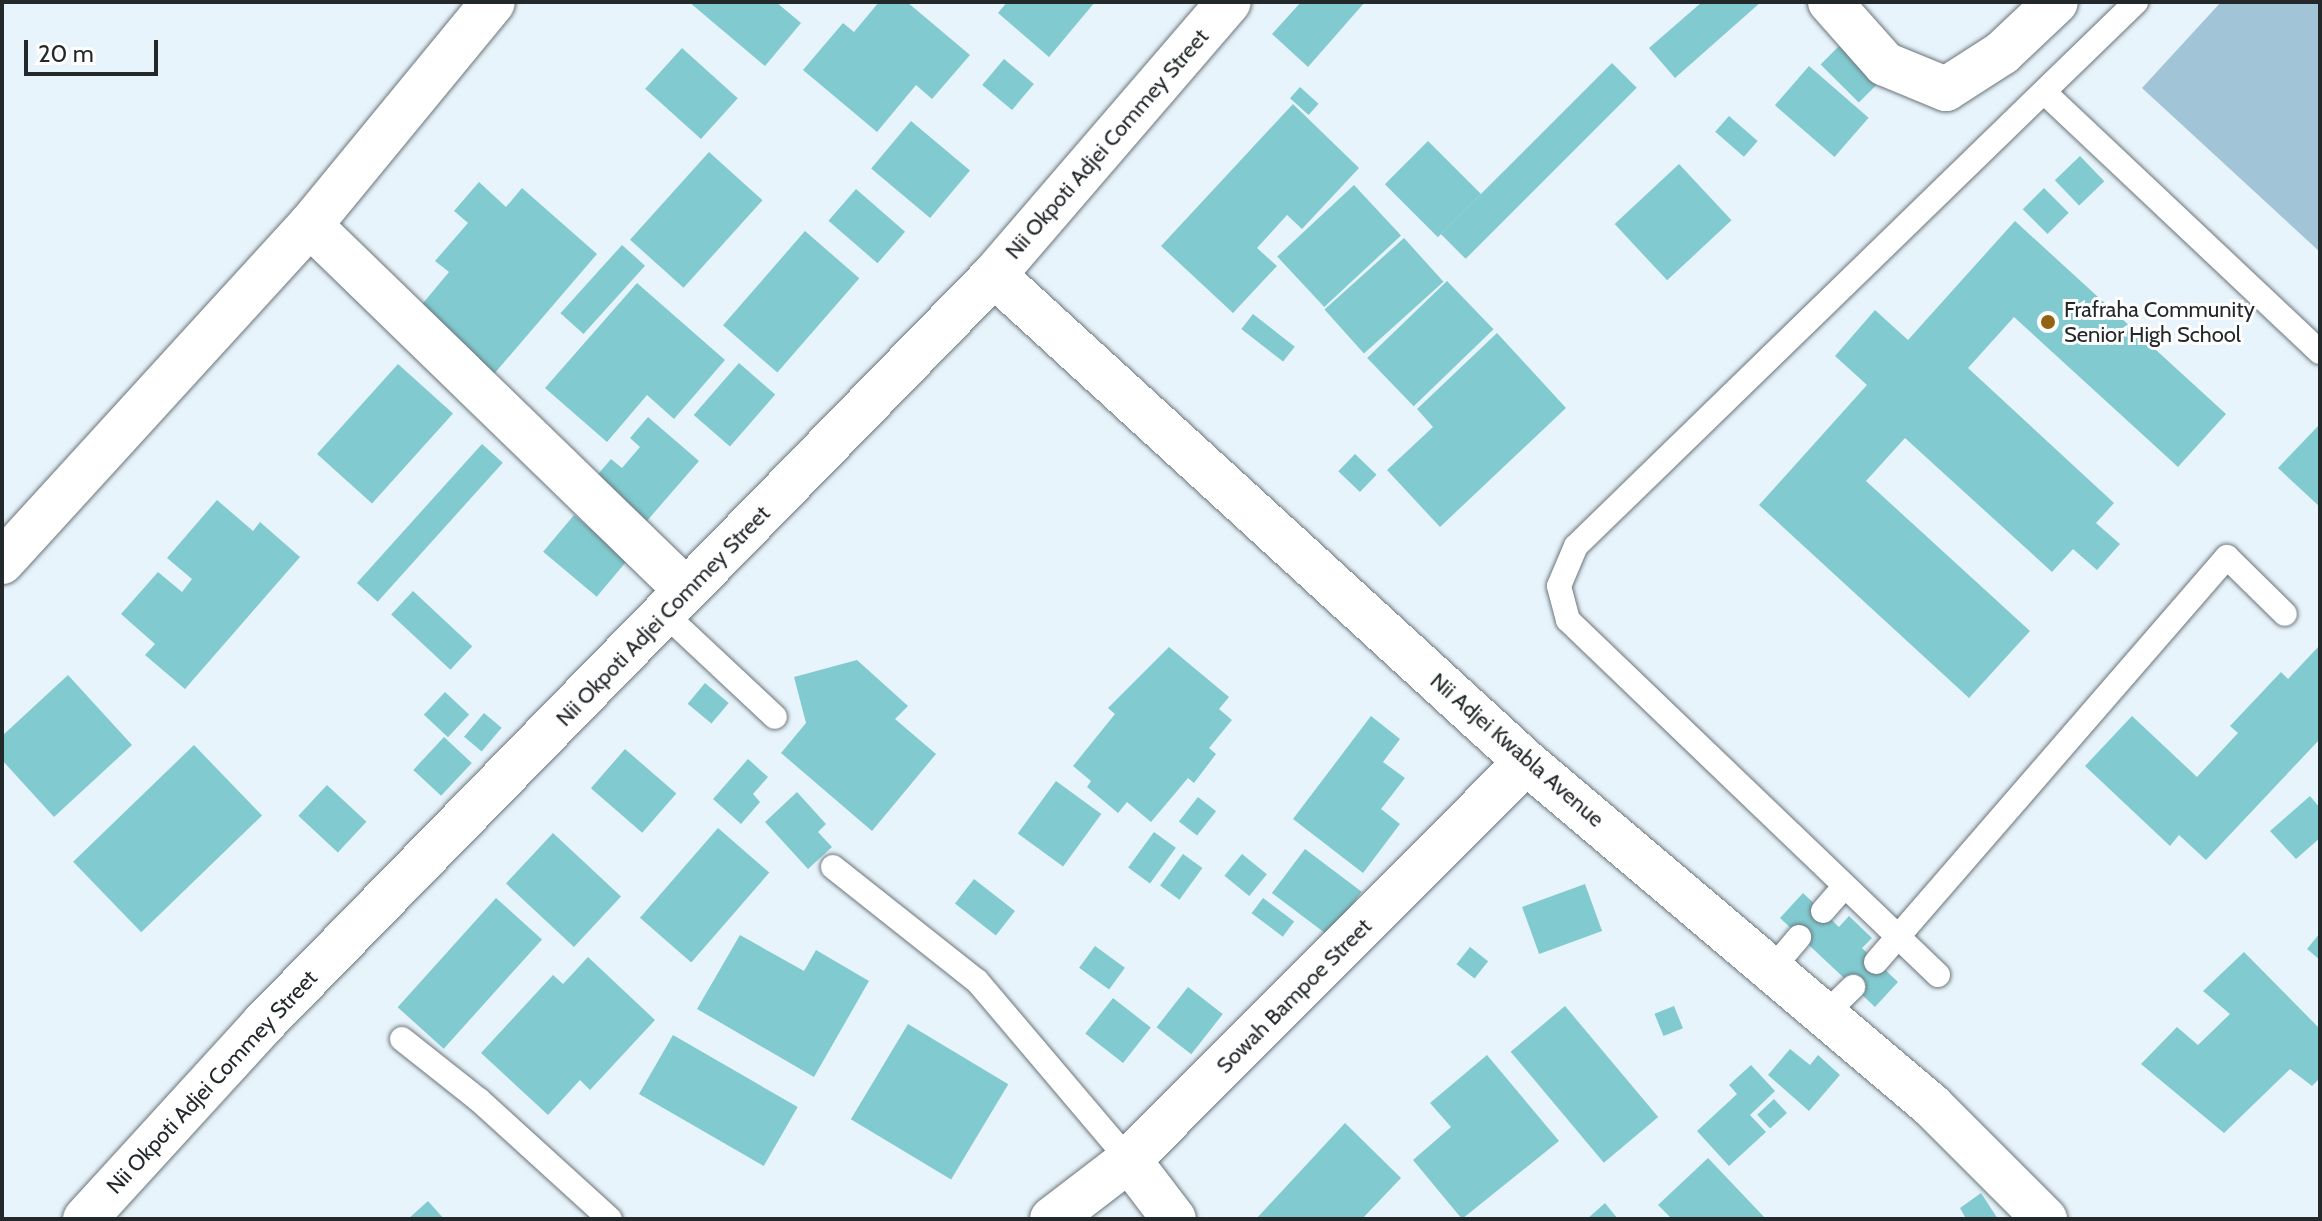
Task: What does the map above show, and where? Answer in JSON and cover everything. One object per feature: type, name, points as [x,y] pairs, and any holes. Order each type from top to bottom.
[{"type":"street","points":[[2,562],[310,225],[493,2]]},
{"type":"street","name":"Nii Okpoti Adjei Commey Street","points":[[85,1219],[264,1023],[994,275],[1229,2]]},
{"type":"street","points":[[1830,2],[1885,64],[1946,89],[2002,53],[2056,2]]},
{"type":"street","points":[[310,225],[676,602]]},
{"type":"street","name":"Nii Adjei Kwabla Avenue","points":[[994,275],[1526,762],[1772,969],[1838,1001],[1932,1106],[2045,1219]]},
{"type":"street","name":"Sowah Bampoe Street","points":[[1052,1219],[1129,1160],[1526,762]]},
{"type":"street","points":[[1129,1160],[1174,1219]]},
{"type":"lane","points":[[1938,975],[1568,620],[1559,586],[1576,546],[2136,2]]},
{"type":"lane","points":[[2044,92],[2320,352]]},
{"type":"lane","points":[[1876,962],[2227,557],[2285,614]]},
{"type":"lane","points":[[676,602],[775,717]]},
{"type":"lane","points":[[833,867],[977,981],[1129,1160]]},
{"type":"lane","points":[[1823,911],[1845,886]]},
{"type":"lane","points":[[1772,969],[1799,937]]},
{"type":"lane","points":[[402,1039],[479,1100],[610,1219]]},
{"type":"shaded area","points":[[2221,2],[2320,2],[2320,252],[2142,88]]},
{"type":"building","points":[[689,2],[776,2],[801,23],[765,66]]},
{"type":"building","points":[[879,2],[907,2],[970,55],[932,99],[916,85],[877,132],[803,70],[843,23],[854,32]]},
{"type":"building","points":[[1007,2],[1095,2],[1049,57],[998,13]]},
{"type":"building","points":[[1301,2],[1365,2],[1308,67],[1272,34]]},
{"type":"building","points":[[1702,2],[1761,2],[1675,78],[1649,48]]},
{"type":"building","points":[[1839,46],[1877,84],[1859,103],[1821,64]]},
{"type":"building","points":[[682,48],[738,98],[701,139],[645,89]]},
{"type":"building","points":[[1004,59],[1034,84],[1012,110],[982,85]]},
{"type":"building","points":[[1612,63],[1637,88],[1466,259],[1441,234]]},
{"type":"building","points":[[1809,66],[1869,118],[1835,157],[1775,105]]},
{"type":"building","points":[[1300,87],[1319,104],[1309,115],[1290,98]]},
{"type":"building","points":[[1293,104],[1359,168],[1302,229],[1287,215],[1257,248],[1277,266],[1233,313],[1161,246]]},
{"type":"building","points":[[1729,116],[1758,141],[1744,157],[1715,132]]},
{"type":"building","points":[[911,121],[970,170],[930,218],[871,168]]},
{"type":"building","points":[[1428,141],[1481,194],[1438,237],[1385,184]]},
{"type":"building","points":[[709,152],[763,200],[684,288],[630,240]]},
{"type":"building","points":[[2080,156],[2104,181],[2079,205],[2055,180]]},
{"type":"building","points":[[1679,164],[1732,220],[1667,280],[1615,224]]},
{"type":"building","points":[[479,182],[506,207],[522,188],[597,254],[494,374],[419,308],[449,272],[435,261],[468,223],[454,211]]},
{"type":"building","points":[[1354,185],[1401,235],[1324,307],[1277,257]]},
{"type":"building","points":[[2044,188],[2069,213],[2048,234],[2023,209]]},
{"type":"building","points":[[856,189],[905,232],[878,263],[828,221]]},
{"type":"building","points":[[2015,221],[2226,414],[2178,467],[2014,317],[1968,368],[2114,503],[2096,523],[2120,544],[2097,570],[2073,549],[2052,572],[1905,438],[1866,481],[2030,631],[1969,698],[1759,505],[1867,385],[1835,356],[1875,310],[1908,340]]},
{"type":"building","points":[[805,231],[859,278],[777,373],[723,325]]},
{"type":"building","points":[[1404,238],[1443,282],[1364,353],[1324,310]]},
{"type":"building","points":[[622,245],[645,266],[583,334],[560,313]]},
{"type":"building","points":[[1447,281],[1494,329],[1414,406],[1367,358]]},
{"type":"building","points":[[637,283],[725,360],[674,419],[647,395],[607,442],[545,388]]},
{"type":"building","points":[[1253,314],[1295,347],[1283,362],[1241,329]]},
{"type":"building","points":[[1497,333],[1566,408],[1440,527],[1387,470],[1433,427],[1417,409]]},
{"type":"building","points":[[739,363],[775,394],[730,447],[694,415]]},
{"type":"building","points":[[398,364],[453,414],[372,503],[317,454]]},
{"type":"building","points":[[648,417],[699,461],[646,522],[588,486],[611,459],[622,468],[640,447],[630,438]]},
{"type":"building","points":[[2320,424],[2320,507],[2278,468]]},
{"type":"building","points":[[482,444],[503,463],[378,602],[357,583]]},
{"type":"building","points":[[1355,454],[1377,475],[1360,492],[1338,471]]},
{"type":"building","points":[[217,500],[253,531],[260,522],[300,557],[185,689],[145,655],[155,644],[121,614],[158,572],[182,592],[192,579],[167,558]]},
{"type":"building","points":[[574,515],[628,560],[597,597],[543,552]]},
{"type":"building","points":[[413,591],[472,646],[450,670],[391,614]]},
{"type":"building","points":[[2320,645],[2320,739],[2206,860],[2179,835],[2170,846],[2085,766],[2132,716],[2197,777],[2238,733],[2230,726],[2281,672],[2288,679]]},
{"type":"building","points":[[1169,647],[1229,697],[1219,709],[1232,720],[1209,748],[1216,754],[1194,783],[1188,778],[1151,822],[1127,802],[1118,813],[1087,787],[1091,781],[1073,766],[1115,714],[1108,708]]},
{"type":"building","points":[[857,660],[908,706],[895,719],[936,754],[872,831],[781,753],[806,723],[794,677]]},
{"type":"building","points":[[68,675],[132,745],[54,817],[2,760],[2,736]]},
{"type":"building","points":[[705,683],[729,703],[711,724],[688,704]]},
{"type":"building","points":[[445,692],[469,715],[448,737],[424,715]]},
{"type":"building","points":[[484,713],[502,728],[482,752],[464,737]]},
{"type":"building","points":[[1371,716],[1400,739],[1383,762],[1405,778],[1381,809],[1400,824],[1363,873],[1293,819]]},
{"type":"building","points":[[444,737],[472,763],[441,796],[413,770]]},
{"type":"building","points":[[194,745],[262,815],[141,932],[73,862]]},
{"type":"building","points":[[625,749],[676,794],[642,833],[591,788]]},
{"type":"building","points":[[748,759],[768,777],[753,794],[760,802],[741,824],[713,799]]},
{"type":"building","points":[[1056,781],[1101,814],[1063,867],[1018,834]]},
{"type":"building","points":[[327,785],[366,822],[338,853],[298,816]]},
{"type":"building","points":[[797,792],[826,824],[818,832],[832,847],[808,869],[765,822]]},
{"type":"building","points":[[2310,796],[2320,808],[2320,838],[2296,859],[2270,831]]},
{"type":"building","points":[[1198,797],[1216,811],[1197,836],[1179,821]]},
{"type":"building","points":[[718,828],[769,873],[691,962],[640,918]]},
{"type":"building","points":[[1154,832],[1176,848],[1150,883],[1128,868]]},
{"type":"building","points":[[553,833],[621,896],[574,947],[506,883]]},
{"type":"building","points":[[1305,849],[1362,892],[1329,936],[1272,893]]},
{"type":"building","points":[[1183,854],[1202,868],[1179,900],[1160,886]]},
{"type":"building","points":[[1242,854],[1267,874],[1249,896],[1224,876]]},
{"type":"building","points":[[974,879],[1015,911],[996,935],[955,903]]},
{"type":"building","points":[[1585,884],[1602,931],[1539,954],[1522,907]]},
{"type":"building","points":[[1803,893],[1839,927],[1849,916],[1872,938],[1862,948],[1898,982],[1875,1007],[1780,918]]},
{"type":"building","points":[[496,898],[542,939],[444,1049],[398,1007]]},
{"type":"building","points":[[1263,898],[1294,921],[1283,937],[1252,913]]},
{"type":"building","points":[[2320,933],[2320,960],[2307,949]]},
{"type":"building","points":[[740,935],[804,971],[816,950],[869,981],[814,1077],[697,1009]]},
{"type":"building","points":[[1095,946],[1125,968],[1109,990],[1079,968]]},
{"type":"building","points":[[1470,947],[1488,961],[1475,978],[1456,964]]},
{"type":"building","points":[[2244,952],[2320,1029],[2320,1078],[2312,1086],[2290,1069],[2224,1133],[2141,1064],[2177,1027],[2198,1045],[2230,1014],[2203,991]]},
{"type":"building","points":[[588,957],[655,1020],[590,1090],[580,1080],[548,1115],[481,1053],[553,975],[563,984]]},
{"type":"building","points":[[1188,987],[1223,1014],[1191,1054],[1157,1027]]},
{"type":"building","points":[[1113,998],[1151,1028],[1123,1063],[1085,1033]]},
{"type":"building","points":[[1565,1006],[1658,1117],[1604,1163],[1511,1052]]},
{"type":"building","points":[[1674,1006],[1683,1028],[1664,1036],[1655,1014]]},
{"type":"building","points":[[908,1024],[1008,1084],[951,1179],[851,1119]]},
{"type":"building","points":[[673,1035],[798,1107],[764,1166],[639,1094]]},
{"type":"building","points":[[1790,1049],[1810,1065],[1818,1055],[1840,1075],[1809,1111],[1768,1075]]},
{"type":"building","points":[[1487,1055],[1559,1141],[1462,1219],[1413,1160],[1451,1127],[1430,1103]]},
{"type":"building","points":[[1751,1065],[1775,1091],[1750,1115],[1766,1132],[1729,1166],[1697,1131],[1737,1094],[1729,1085]]},
{"type":"building","points":[[1774,1099],[1787,1113],[1770,1129],[1757,1115]]},
{"type":"building","points":[[1345,1123],[1401,1178],[1362,1219],[1256,1219]]},
{"type":"building","points":[[1708,1158],[1766,1219],[1672,1219],[1658,1205]]},
{"type":"building","points":[[1981,1193],[1998,1219],[1966,1219],[1960,1208]]},
{"type":"building","points":[[428,1201],[444,1219],[408,1219]]},
{"type":"building","points":[[1605,1203],[1618,1219],[1587,1219]]},
{"type":"place","name":"Frafraha Community Senior High School","points":[[2048,322]]}]
